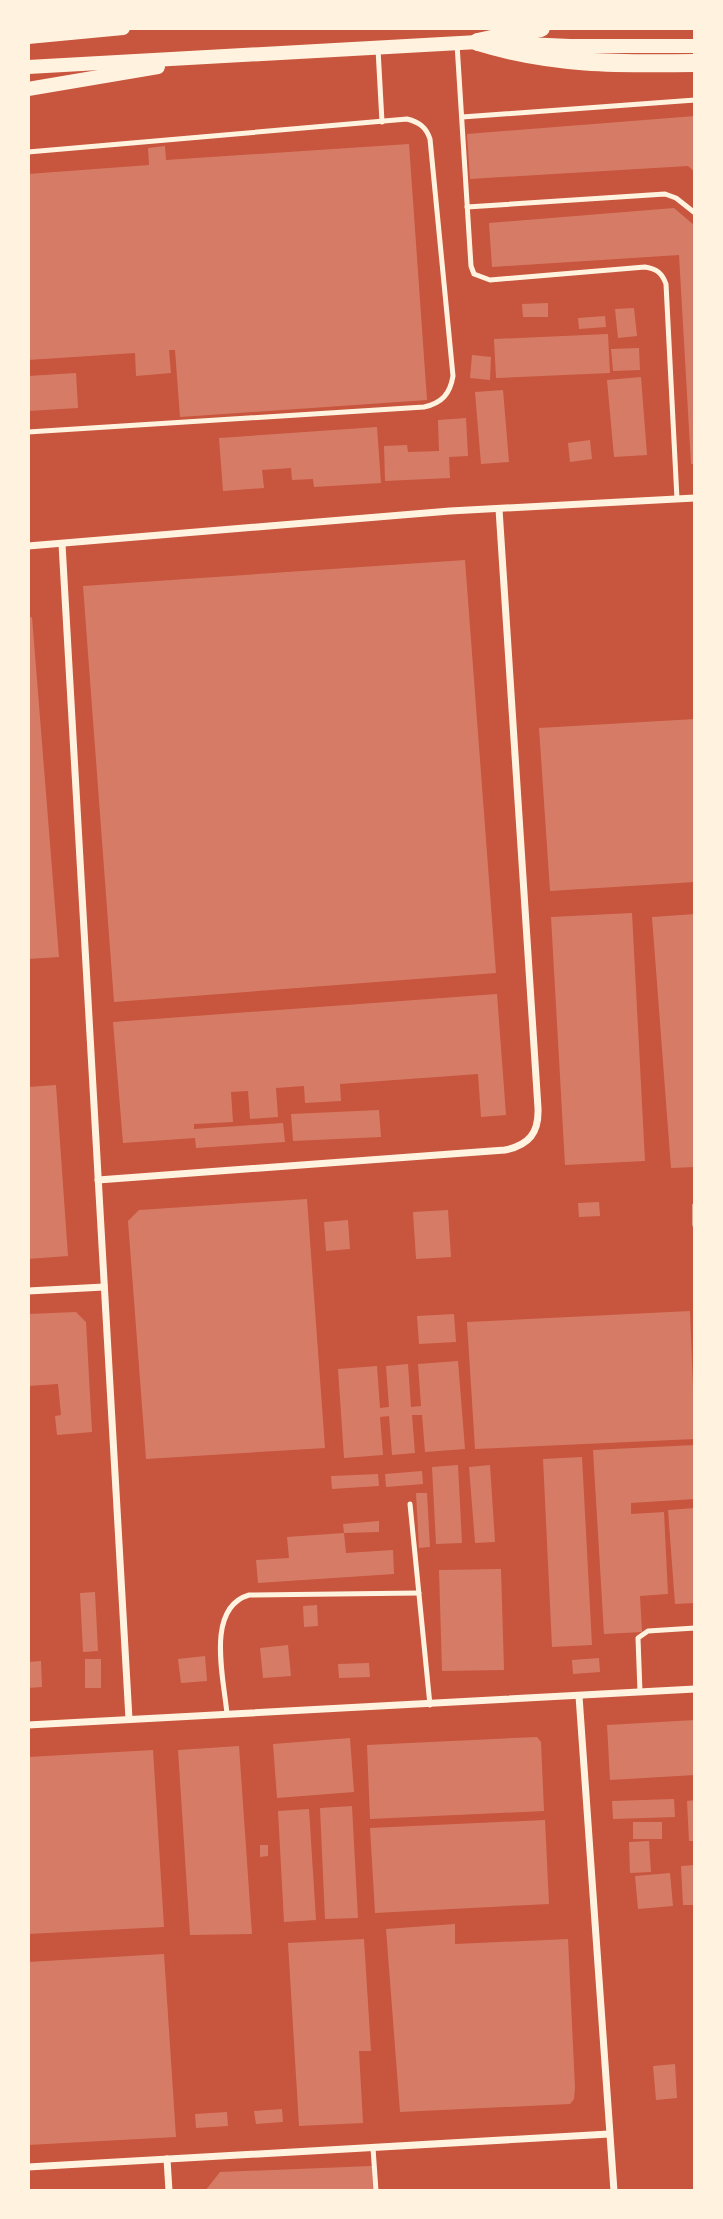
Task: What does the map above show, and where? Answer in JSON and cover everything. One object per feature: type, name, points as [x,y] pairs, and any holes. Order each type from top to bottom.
[{"type":"main road","points":[[28,37],[123,28]]},
{"type":"main road","points":[[478,42],[531,29]]},
{"type":"main road","points":[[478,42],[556,61],[595,65],[695,63]]},
{"type":"main road","points":[[28,67],[478,42],[689,46]]},
{"type":"main road","points":[[28,89],[86,81],[192,59]]},
{"type":"street","points":[[28,547],[499,509],[695,498]]},
{"type":"street","points":[[98,1180],[505,1150],[520,1147],[532,1137],[539,1123],[499,509]]},
{"type":"street","points":[[62,544],[128,1719]]},
{"type":"street","points":[[28,1291],[104,1287]]},
{"type":"street","points":[[28,1725],[695,1689]]},
{"type":"street","points":[[579,1696],[614,2191]]},
{"type":"street","points":[[28,2167],[610,2134]]},
{"type":"street","points":[[167,2159],[169,2191]]},
{"type":"lane","points":[[457,44],[471,266],[481,279],[645,267],[655,268],[663,275],[666,284],[677,499]]},
{"type":"lane","points":[[378,49],[382,122]]},
{"type":"lane","points":[[462,117],[695,100]]},
{"type":"lane","points":[[28,152],[415,121],[427,131],[430,139],[453,376],[447,394],[441,400],[424,407],[28,432]]},
{"type":"lane","points":[[467,207],[665,194],[676,198],[695,213]]},
{"type":"lane","points":[[695,1205],[695,1224]]},
{"type":"lane","points":[[410,1504],[430,1705]]},
{"type":"lane","points":[[227,1714],[222,1623],[234,1602],[249,1595],[419,1593]]},
{"type":"lane","points":[[640,1692],[638,1639],[648,1631],[695,1628]]},
{"type":"lane","points":[[373,2148],[376,2191]]},
{"type":"building","points":[[695,116],[695,172],[688,166],[470,179],[467,134]]},
{"type":"building","points":[[409,144],[427,400],[180,417],[175,350],[169,350],[171,373],[136,376],[135,353],[28,360],[28,174],[149,165],[148,148],[165,146],[166,160]]},
{"type":"building","points":[[674,208],[695,226],[695,464],[691,464],[679,255],[492,267],[489,223]]},
{"type":"building","points":[[548,303],[548,317],[523,317],[522,304]]},
{"type":"building","points":[[634,308],[637,336],[618,338],[615,309]]},
{"type":"building","points":[[605,316],[606,327],[579,329],[578,318]]},
{"type":"building","points":[[608,334],[610,373],[496,378],[494,339]]},
{"type":"building","points":[[639,348],[640,370],[613,371],[611,349]]},
{"type":"building","points":[[472,355],[491,357],[490,380],[470,378]]},
{"type":"building","points":[[76,373],[78,408],[28,411],[28,376]]},
{"type":"building","points":[[641,377],[647,455],[614,457],[607,380]]},
{"type":"building","points":[[503,390],[509,462],[481,464],[475,392]]},
{"type":"building","points":[[466,418],[468,456],[449,457],[450,478],[385,481],[384,446],[407,445],[408,452],[439,451],[438,420]]},
{"type":"building","points":[[377,427],[381,483],[314,487],[313,479],[292,480],[291,468],[262,470],[264,488],[223,491],[219,438]]},
{"type":"building","points":[[590,440],[592,459],[570,462],[568,443]]},
{"type":"building","points":[[465,560],[496,973],[114,1002],[83,586]]},
{"type":"building","points":[[32,617],[59,957],[28,959],[28,618]]},
{"type":"building","points":[[695,719],[695,882],[550,891],[539,728]]},
{"type":"building","points":[[632,913],[645,1161],[565,1165],[551,917]]},
{"type":"building","points":[[695,914],[695,1167],[671,1168],[652,917]]},
{"type":"building","points":[[497,994],[506,1115],[481,1117],[478,1074],[340,1084],[341,1101],[305,1103],[304,1086],[276,1088],[278,1117],[250,1119],[248,1091],[231,1092],[233,1122],[194,1124],[194,1129],[283,1123],[285,1142],[196,1148],[195,1138],[123,1143],[113,1022]]},
{"type":"building","points":[[56,1085],[68,1256],[28,1259],[28,1087]]},
{"type":"building","points":[[379,1110],[381,1137],[293,1141],[291,1114]]},
{"type":"building","points":[[307,1199],[325,1448],[146,1459],[128,1221],[139,1210]]},
{"type":"building","points":[[599,1202],[600,1216],[579,1217],[578,1203]]},
{"type":"building","points":[[448,1210],[451,1257],[416,1259],[413,1212]]},
{"type":"building","points":[[348,1220],[350,1249],[326,1251],[324,1222]]},
{"type":"building","points":[[690,1311],[695,1439],[475,1449],[467,1322]]},
{"type":"building","points":[[76,1312],[86,1322],[92,1432],[57,1435],[55,1416],[61,1415],[58,1384],[28,1386],[28,1314]]},
{"type":"building","points":[[454,1314],[456,1342],[419,1344],[417,1316]]},
{"type":"building","points":[[458,1361],[465,1449],[425,1452],[422,1415],[412,1415],[415,1453],[392,1455],[389,1416],[380,1417],[383,1455],[344,1458],[338,1369],[377,1366],[380,1408],[389,1407],[386,1366],[408,1364],[411,1407],[421,1406],[418,1364]]},
{"type":"building","points":[[695,1445],[695,1499],[631,1503],[631,1514],[664,1512],[668,1594],[640,1596],[642,1632],[604,1634],[593,1450]]},
{"type":"building","points":[[582,1457],[592,1645],[552,1647],[543,1459]]},
{"type":"building","points":[[458,1465],[462,1543],[436,1544],[432,1467]]},
{"type":"building","points":[[490,1465],[495,1542],[475,1543],[469,1467]]},
{"type":"building","points":[[422,1471],[423,1484],[386,1487],[385,1474]]},
{"type":"building","points":[[378,1474],[379,1486],[332,1489],[331,1476]]},
{"type":"building","points":[[416,1493],[427,1493],[430,1547],[419,1548]]},
{"type":"building","points":[[695,1508],[695,1603],[675,1604],[668,1510]]},
{"type":"building","points":[[379,1521],[379,1532],[344,1533],[343,1524]]},
{"type":"building","points":[[344,1533],[346,1553],[393,1550],[394,1574],[258,1583],[256,1560],[289,1558],[287,1537]]},
{"type":"building","points":[[501,1569],[504,1670],[442,1671],[439,1570]]},
{"type":"building","points":[[95,1592],[98,1651],[83,1652],[80,1593]]},
{"type":"building","points":[[317,1605],[318,1626],[304,1627],[303,1606]]},
{"type":"building","points":[[288,1645],[291,1676],[263,1678],[260,1648]]},
{"type":"building","points":[[205,1656],[207,1681],[181,1683],[178,1659]]},
{"type":"building","points":[[599,1658],[600,1672],[573,1674],[572,1660]]},
{"type":"building","points":[[85,1659],[101,1659],[101,1688],[85,1688]]},
{"type":"building","points":[[41,1661],[42,1687],[28,1688],[28,1662]]},
{"type":"building","points":[[369,1663],[370,1677],[339,1678],[338,1664]]},
{"type":"building","points":[[695,1720],[695,1775],[610,1780],[607,1725]]},
{"type":"building","points":[[537,1737],[541,1742],[544,1811],[370,1819],[367,1745]]},
{"type":"building","points":[[350,1738],[354,1792],[277,1798],[273,1744]]},
{"type":"building","points":[[239,1746],[252,1934],[190,1935],[178,1750]]},
{"type":"building","points":[[153,1750],[164,1927],[28,1934],[28,1757]]},
{"type":"building","points":[[674,1799],[675,1817],[613,1819],[612,1801]]},
{"type":"building","points":[[695,1800],[695,1841],[689,1841],[687,1801]]},
{"type":"building","points":[[352,1806],[358,1918],[325,1919],[320,1808]]},
{"type":"building","points":[[309,1809],[316,1920],[284,1922],[278,1811]]},
{"type":"building","points":[[545,1820],[549,1904],[375,1913],[370,1828]]},
{"type":"building","points":[[633,1822],[662,1822],[662,1839],[633,1839]]},
{"type":"building","points":[[649,1841],[651,1872],[630,1873],[629,1842]]},
{"type":"building","points":[[260,1845],[268,1845],[268,1856],[260,1857]]},
{"type":"building","points":[[695,1865],[695,1905],[683,1905],[681,1866]]},
{"type":"building","points":[[670,1873],[673,1906],[638,1909],[635,1876]]},
{"type":"building","points":[[455,1924],[455,1944],[568,1939],[575,2088],[574,2099],[570,2104],[400,2112],[386,1929]]},
{"type":"building","points":[[364,1939],[371,2051],[359,2051],[363,2123],[299,2126],[288,1943]]},
{"type":"building","points":[[164,1954],[176,2137],[28,2145],[28,1962]]},
{"type":"building","points":[[675,2064],[677,2098],[656,2100],[653,2066]]},
{"type":"building","points":[[282,2109],[283,2122],[256,2124],[254,2111]]},
{"type":"building","points":[[227,2112],[228,2126],[196,2128],[195,2114]]},
{"type":"building","points":[[372,2166],[373,2191],[205,2191],[220,2172]]}]
